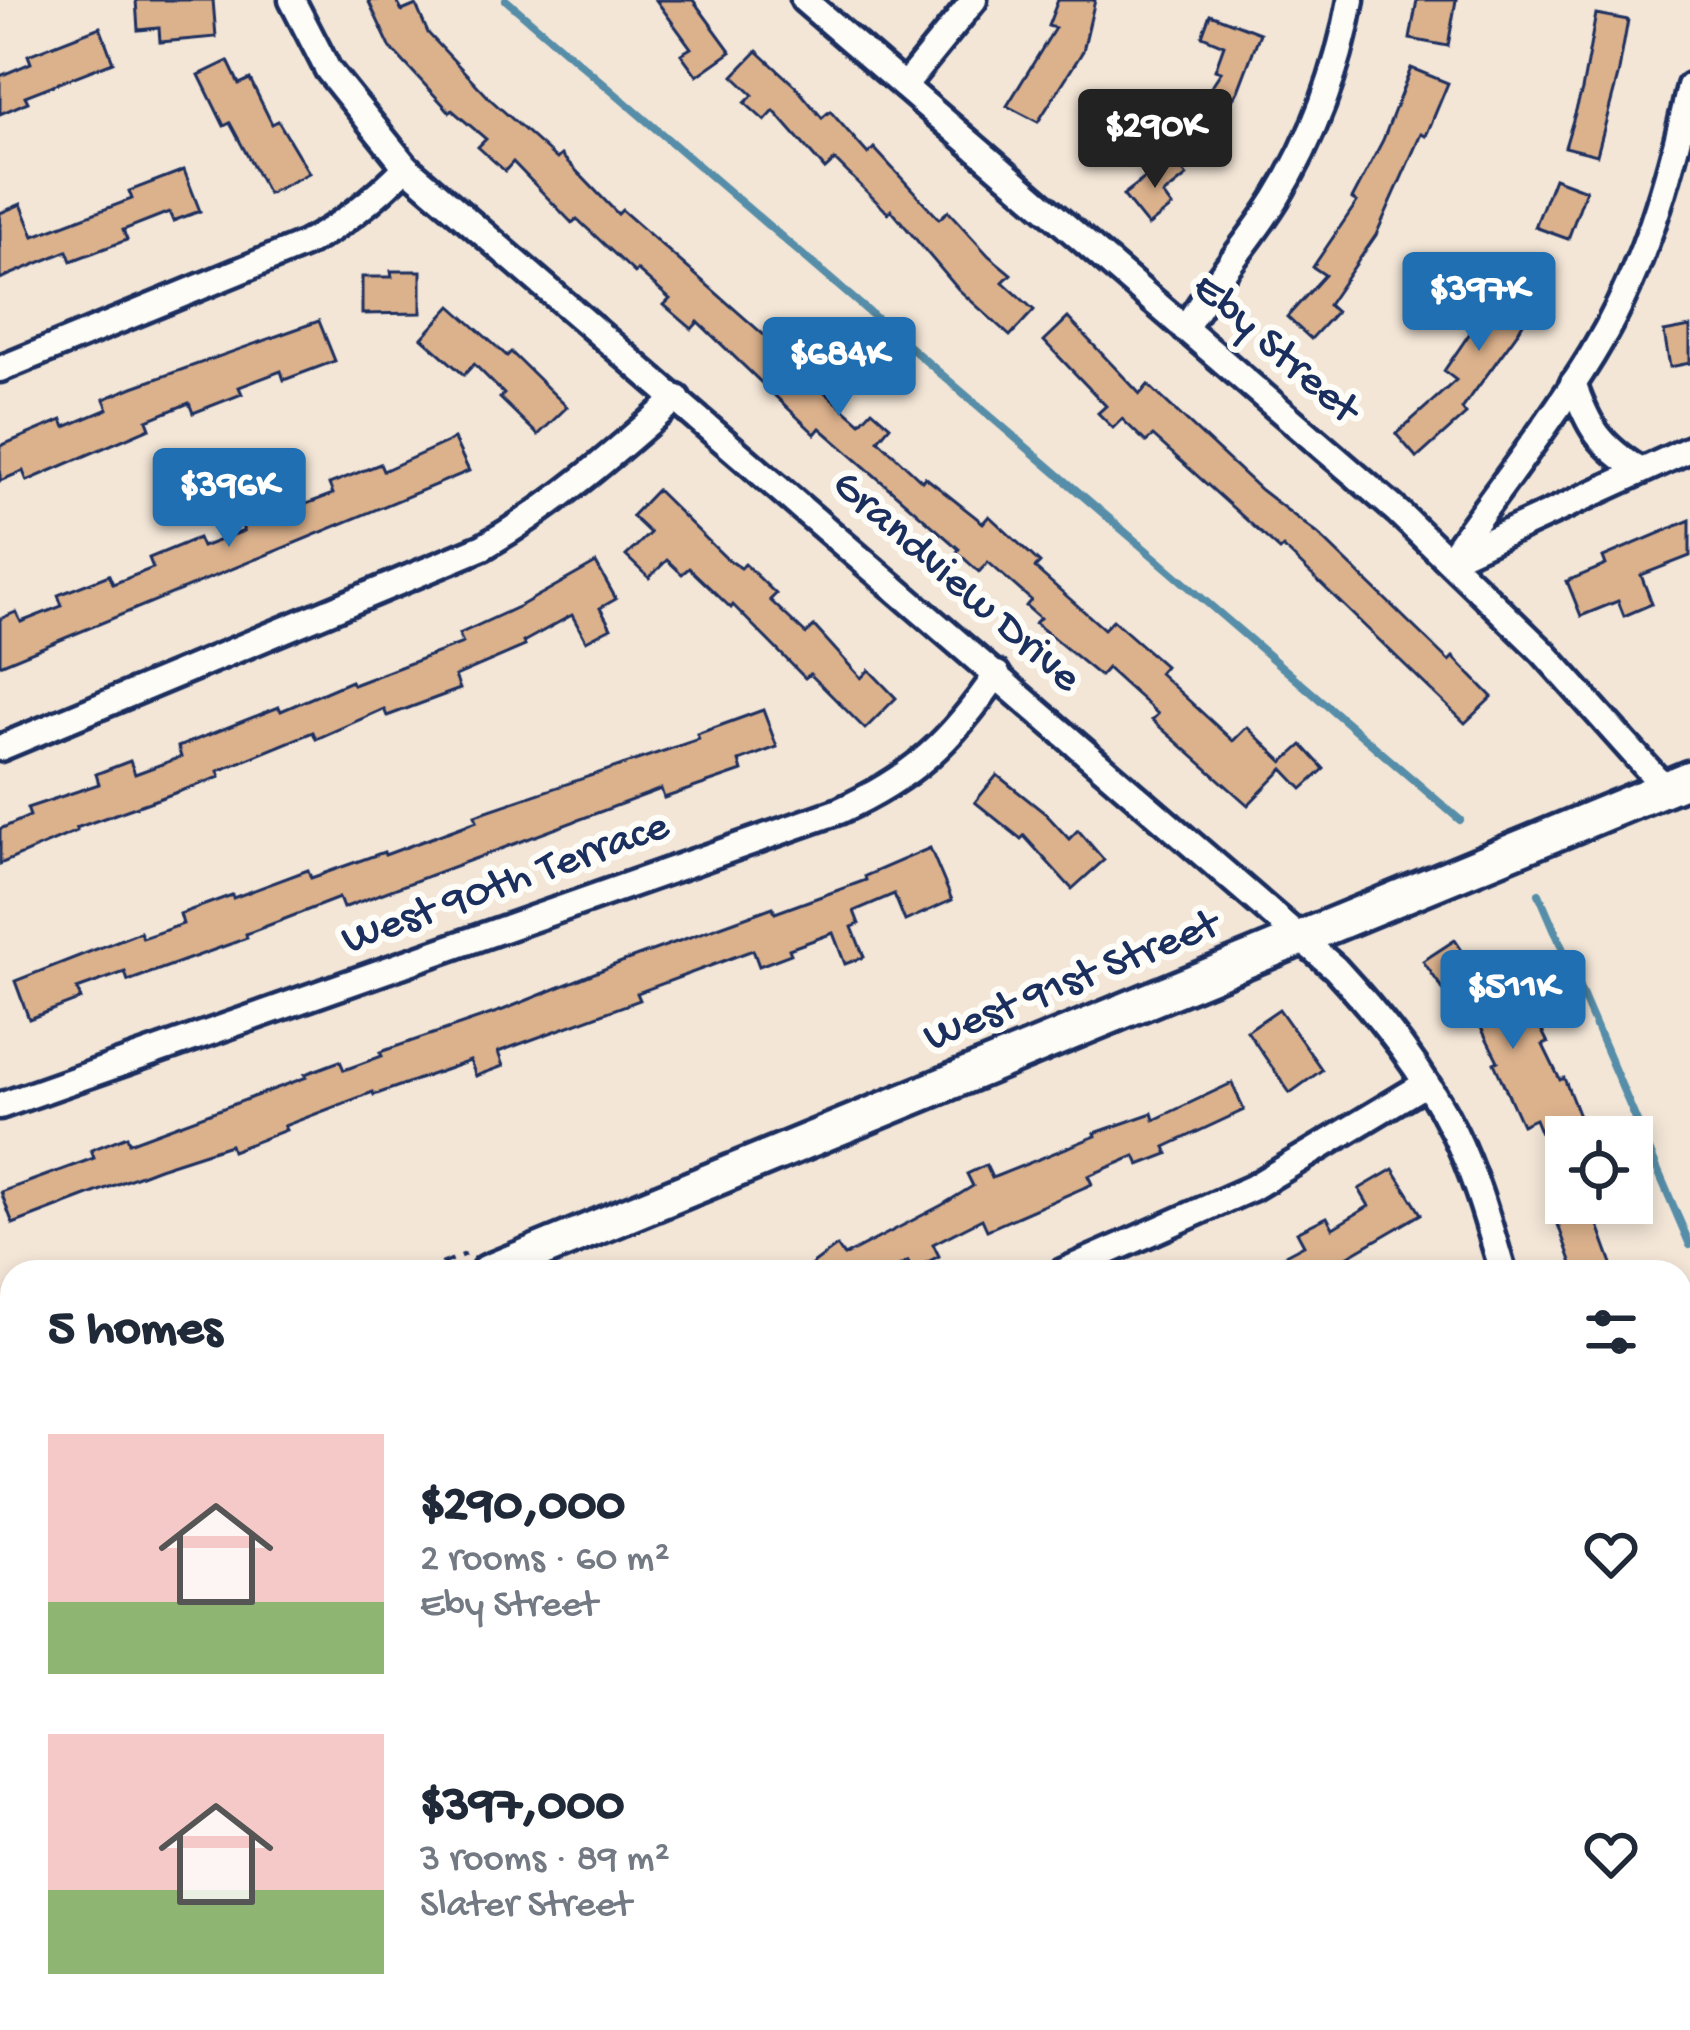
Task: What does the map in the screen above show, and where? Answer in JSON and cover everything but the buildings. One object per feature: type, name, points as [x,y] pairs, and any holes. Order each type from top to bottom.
[{"type":"street","name":"Grandview Drive","points":[[292,0],[328,70],[406,167],[1335,968],[1385,1023],[1454,1132],[1499,1260]]},
{"type":"street","name":"Eby Street","points":[[804,0],[1449,560],[1677,783]]},
{"type":"street","points":[[904,86],[974,0]]},
{"type":"street","points":[[1185,328],[1209,287],[1274,202],[1307,144],[1339,54],[1351,0]]},
{"type":"street","points":[[1449,560],[1592,355],[1648,235],[1676,149],[1690,86]]},
{"type":"street","points":[[0,369],[305,244],[349,218],[406,167]]},
{"type":"street","points":[[1573,382],[1588,426],[1612,453],[1641,471]]},
{"type":"street","points":[[0,748],[483,547],[582,482],[677,398]]},
{"type":"street","points":[[1449,560],[1690,449]]},
{"type":"street","name":"West 90th Terrace","points":[[0,1106],[839,812],[883,791],[924,763],[964,722],[997,674]]},
{"type":"street","name":"West 91st Street","points":[[517,1260],[1677,783]]},
{"type":"street","points":[[1089,1260],[1252,1187],[1426,1084]]},
{"type":"waterway","points":[[506,0],[1460,820]]},
{"type":"waterway","points":[[1539,894],[1690,1245]]}]
